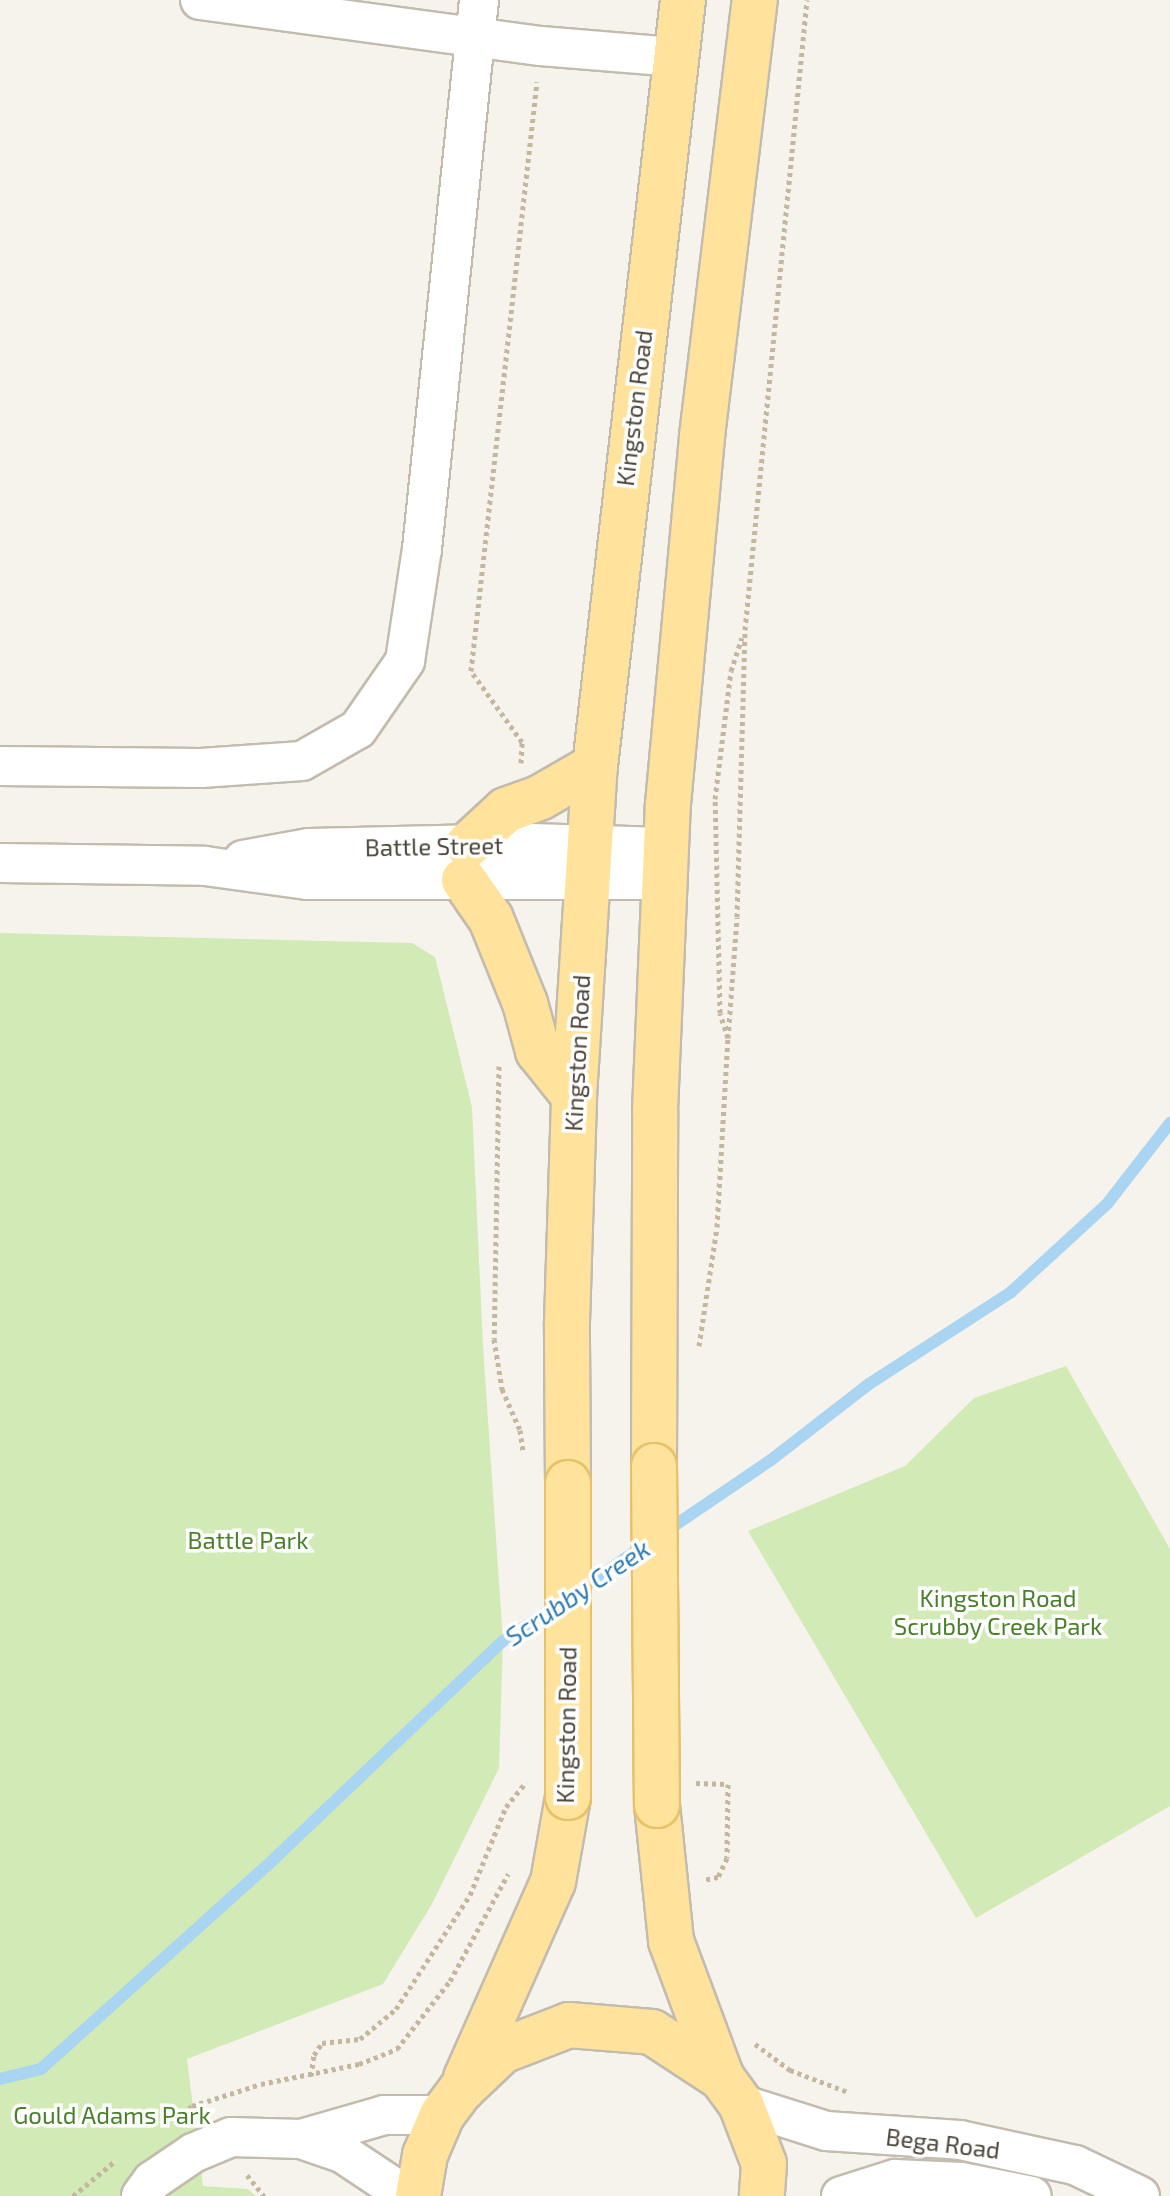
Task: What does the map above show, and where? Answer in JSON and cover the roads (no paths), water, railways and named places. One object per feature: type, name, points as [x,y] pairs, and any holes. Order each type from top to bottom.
[{"type":"main road","name":"Kingston Road","points":[[418,2196],[425,2155],[553,1882],[568,1797],[567,1322],[574,1096],[588,862],[595,766],[683,0]]},
{"type":"main road","points":[[755,0],[702,436],[665,864],[655,1111],[654,1466],[657,1805],[671,1941],[764,2164],[762,2196]]},
{"type":"main road","points":[[574,1096],[538,1051],[506,952],[466,862],[506,810],[541,797],[595,766]]},
{"type":"main road","points":[[451,2103],[502,2051],[569,2025],[652,2032],[731,2091]]},
{"type":"street","points":[[200,0],[541,46],[676,57]]},
{"type":"street","points":[[0,766],[201,768],[302,761],[358,729],[405,661],[422,549],[479,0]]},
{"type":"street","name":"Battle Street","points":[[0,863],[205,866],[307,880],[466,862],[665,864]]},
{"type":"street","name":"Bega Road","points":[[731,2091],[826,2131],[960,2140],[1075,2165],[1140,2196]]},
{"type":"street","points":[[301,2139],[384,2115],[451,2103]]},
{"type":"street","points":[[141,2196],[152,2181],[193,2153],[231,2137],[301,2139],[342,2153],[407,2196]]},
{"type":"street","name":"Bega Road","points":[[841,2196],[895,2179],[961,2182],[1032,2196]]},
{"type":"waterway","name":"Scrubby Creek","points":[[665,1532],[771,1460],[869,1384],[1011,1292],[1107,1204],[1170,1123]]},
{"type":"waterway","name":"Scrubby Creek","points":[[579,1590],[646,1544]]},
{"type":"waterway","name":"Scrubby Creek","points":[[0,2079],[41,2069],[275,1858],[503,1641],[557,1605]]},
{"type":"park label","name":"Battle Park","points":[[248,1540]]},
{"type":"park label","name":"Kingston Road Scrubby Creek Park","points":[[998,1612]]},
{"type":"park label","name":"Gould Adams Park","points":[[112,2115]]}]
